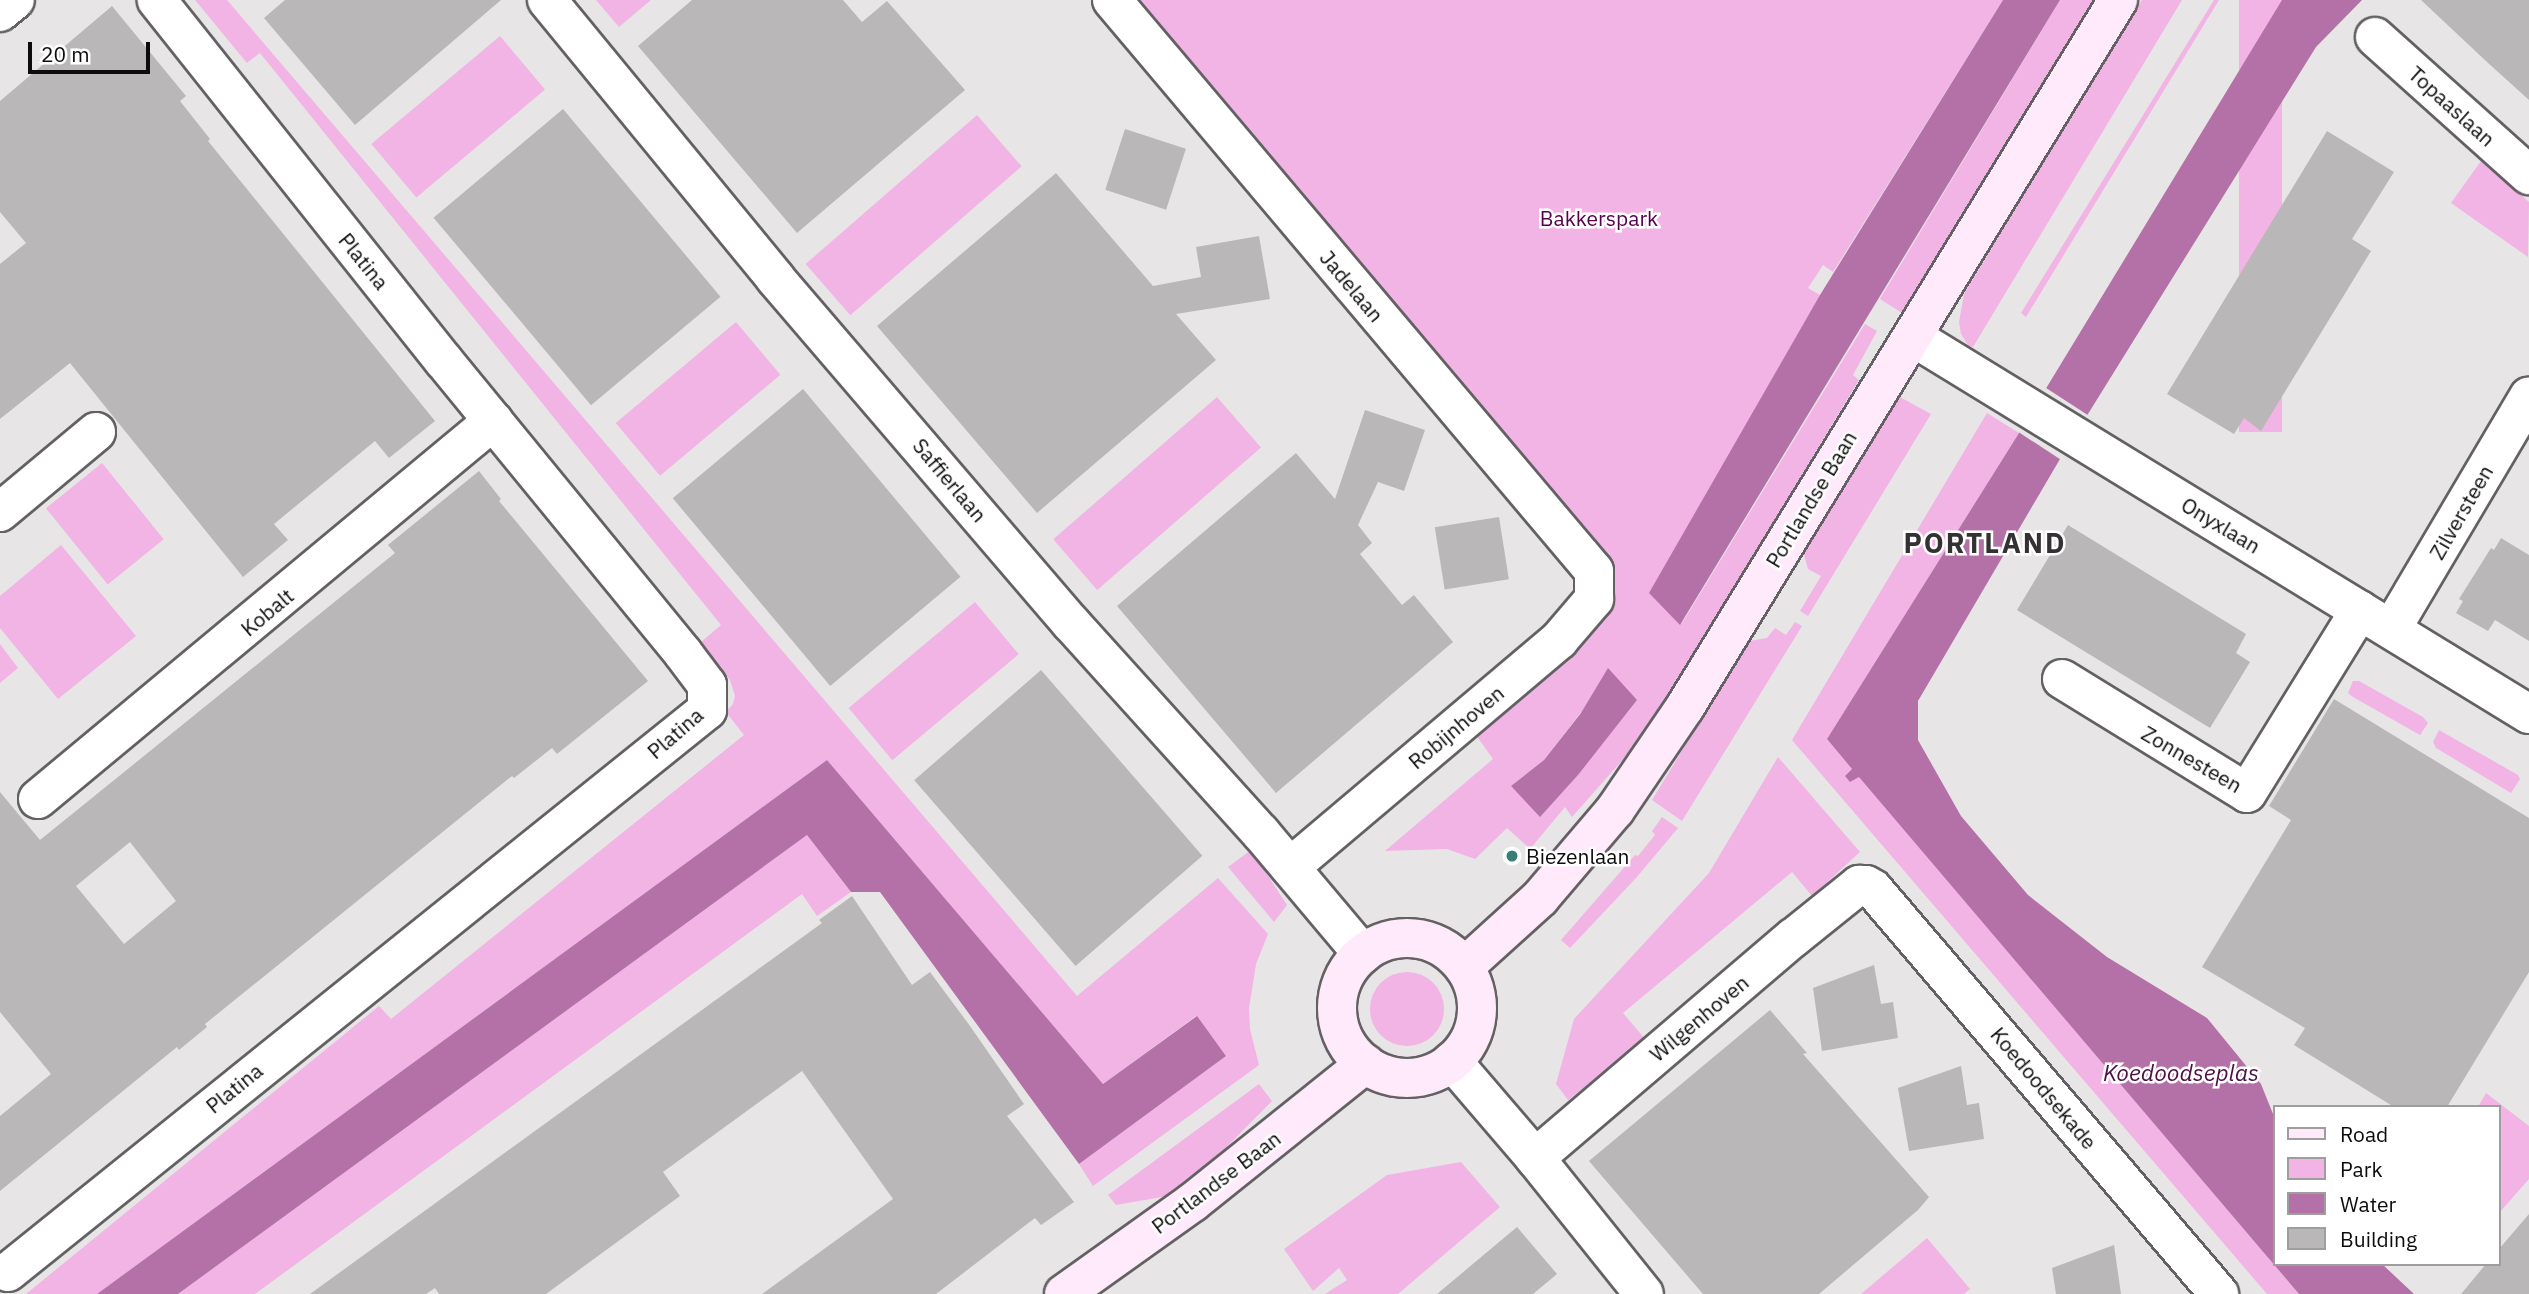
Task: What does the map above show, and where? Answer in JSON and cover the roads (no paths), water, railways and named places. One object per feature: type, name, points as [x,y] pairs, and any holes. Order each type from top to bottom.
[{"type":"street","points":[[0,12],[15,0]]},
{"type":"street","name":"Platina","points":[[3,1271],[707,709],[707,685],[157,0]]},
{"type":"street","name":"Saffierlaan","points":[[547,0],[792,298],[1072,623],[1290,867],[1363,954]]},
{"type":"street","name":"Jadelaan","points":[[1112,0],[1594,571]]},
{"type":"street","name":"Portlandse Baan","points":[[1464,967],[1540,898],[1615,810],[1685,707],[2118,0]]},
{"type":"street","name":"Topaaslaan","points":[[2375,37],[2529,175]]},
{"type":"street","name":"Onyxlaan","points":[[1913,337],[2529,714]]},
{"type":"street","name":"Zilversteen","points":[[2376,619],[2529,396]]},
{"type":"street","name":"Kobalt","points":[[38,799],[253,624],[493,421]]},
{"type":"street","points":[[0,512],[96,432]]},
{"type":"street","name":"Robijnhoven","points":[[1290,867],[1559,640],[1594,599],[1594,571]]},
{"type":"street","name":"Zonnesteen","points":[[2062,679],[2247,793],[2376,619]]},
{"type":"street","name":"Wilgenhoven","points":[[1535,1158],[1793,939],[1859,885],[1866,885]]},
{"type":"street","name":"Koedoodsekade","points":[[1866,885],[1899,919],[2219,1294]]},
{"type":"street","points":[[1416,938],[1443,947],[1464,967],[1472,982],[1477,1016],[1468,1041],[1452,1061],[1419,1077],[1390,1075],[1365,1064],[1352,1051],[1337,1018],[1341,982],[1363,954],[1388,940],[1416,938]]},
{"type":"street","points":[[1452,1061],[1535,1158],[1644,1294]]},
{"type":"street","name":"Portlandse Baan","points":[[1064,1294],[1193,1202],[1365,1064]]},
{"type":"water","points":[[2003,0],[2060,0],[1680,625],[1649,593],[1820,295]]},
{"type":"water","name":"Koedoodseplas","points":[[2282,0],[2362,0],[2316,47],[2060,459],[1918,701],[1918,740],[1961,816],[2028,895],[2107,957],[2207,1018],[2261,1084],[2274,1116],[2274,1265],[1859,777],[1850,782],[1845,776],[1852,769],[1827,739],[2019,433]]},
{"type":"water","points":[[1608,668],[1637,700],[1578,775],[1540,817],[1511,786],[1544,760],[1581,713]]},
{"type":"water","points":[[827,760],[1103,1084],[1197,1016],[1226,1056],[1079,1164],[880,892],[851,892],[807,835],[178,1294],[97,1294]]},
{"type":"water","name":"Koedoodseplas","points":[[2275,1266],[2384,1266],[2414,1294],[2299,1294]]},
{"type":"place","name":"Biezenlaan","points":[[1512,856]]},
{"type":"district","name":"PORTLAND","points":[[1985,543]]},
{"type":"park label","name":"Bakkerspark","points":[[1599,218]]}]
